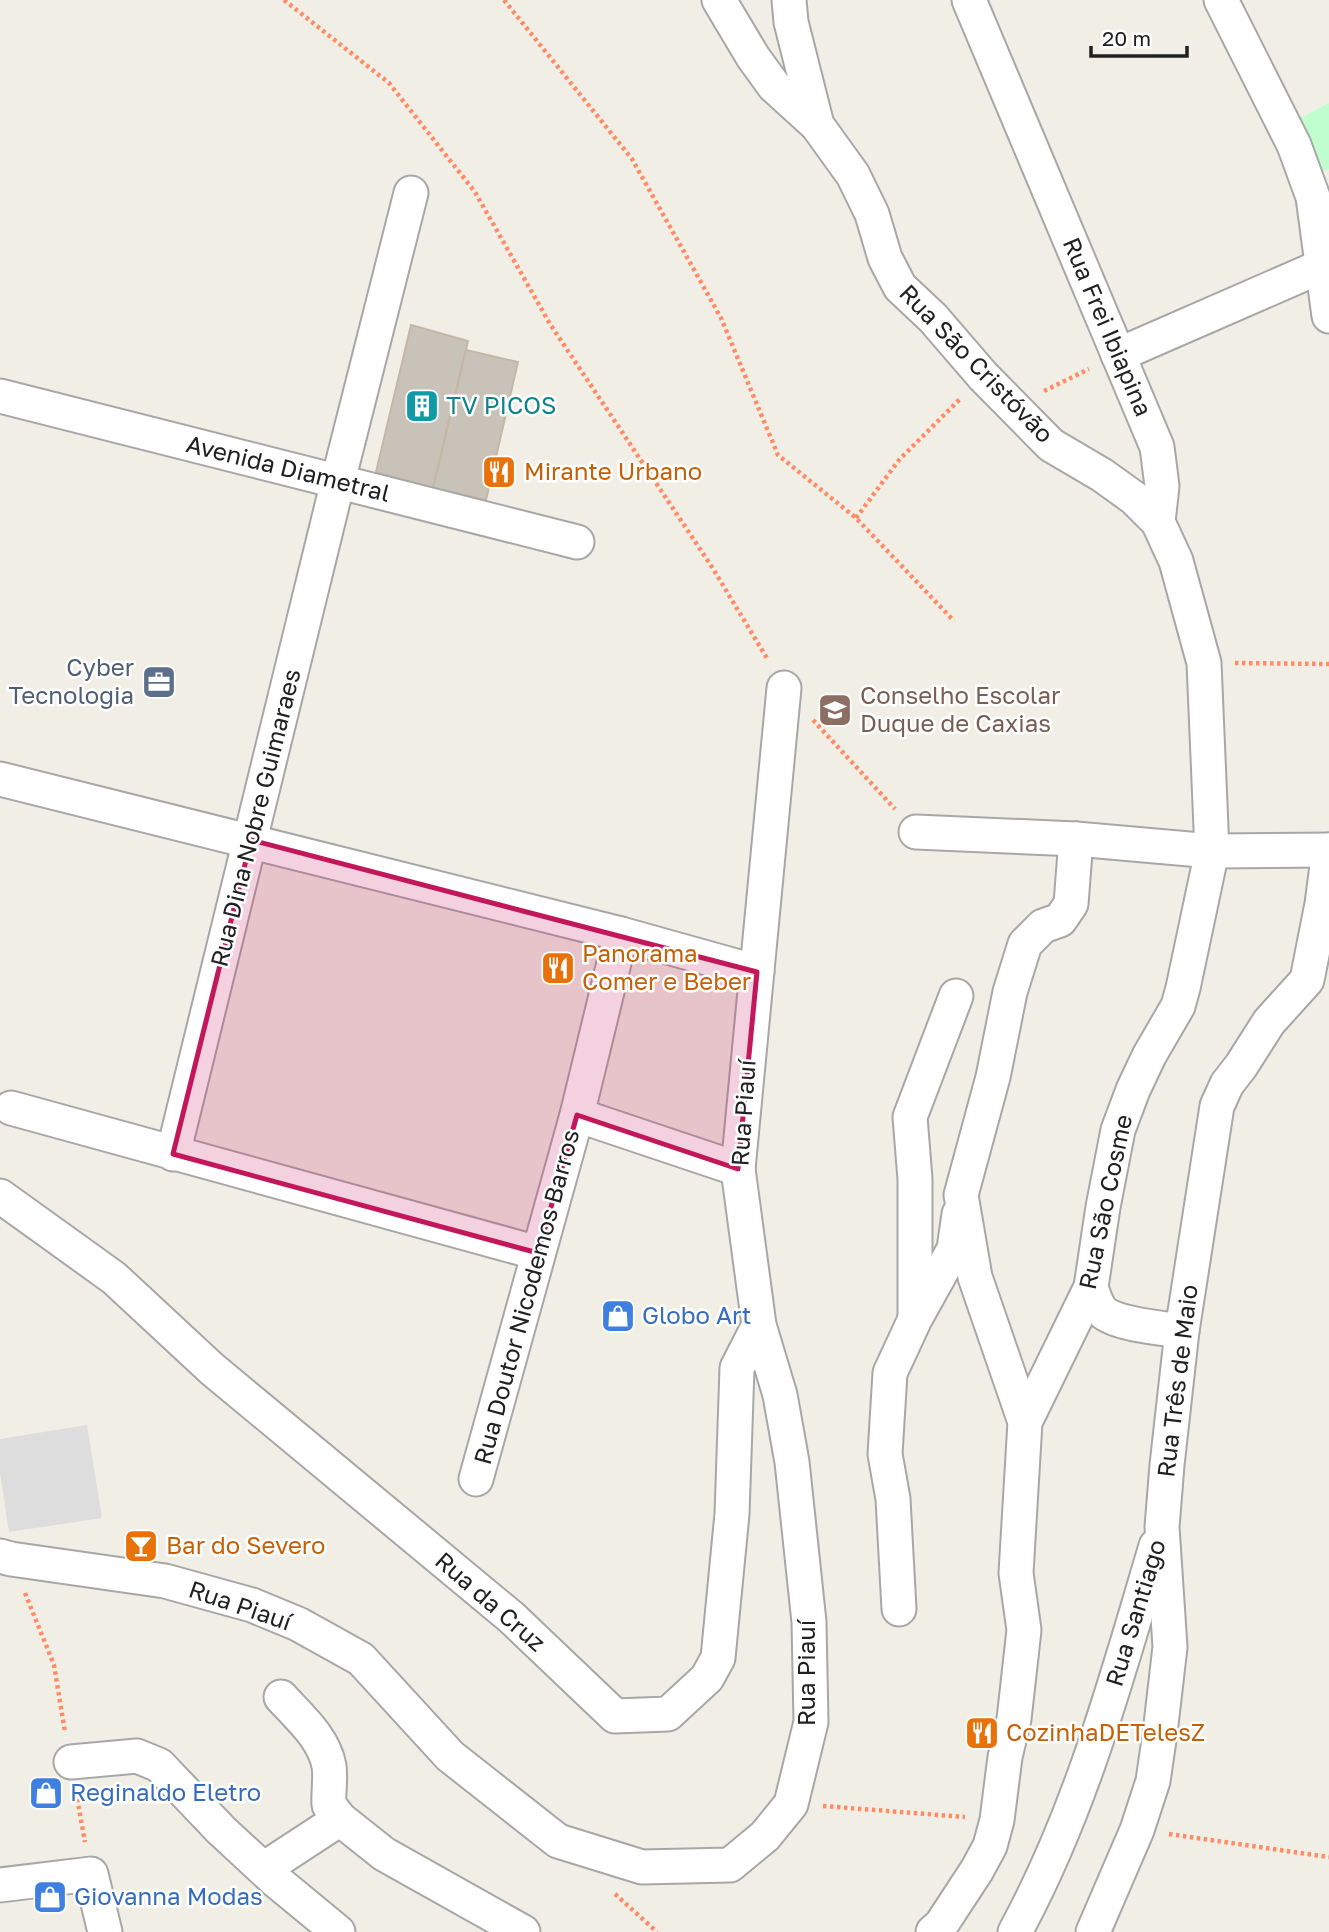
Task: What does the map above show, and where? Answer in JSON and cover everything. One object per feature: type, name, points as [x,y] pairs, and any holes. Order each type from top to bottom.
[{"type":"street","name":"Rua São Cristóvão","points":[[719,0],[774,86],[817,125],[853,175],[872,214],[885,258],[900,286],[1051,445],[1102,475],[1134,498],[1158,522]]},
{"type":"street","points":[[789,0],[791,22],[817,125]]},
{"type":"street","name":"Rua Frei Ibiapina","points":[[969,0],[1157,447],[1162,486],[1158,522],[1175,561],[1204,663]]},
{"type":"street","points":[[1222,0],[1294,145],[1321,191],[1329,316]]},
{"type":"street","name":"Rua Dina Nobre Guimaraes","points":[[173,1154],[411,193]]},
{"type":"street","points":[[1118,355],[1325,266]]},
{"type":"street","name":"Avenida Diametral","points":[[0,396],[577,542]]},
{"type":"street","name":"Rua São Cosme","points":[[933,1932],[977,1870],[990,1846],[997,1820],[1005,1757],[1017,1697],[1024,1630],[1016,1573],[1025,1422],[1091,1287],[1118,1130],[1149,1056],[1178,1006],[1184,988],[1212,851],[1204,663]]},
{"type":"street","name":"Rua Piauí","points":[[6,1558],[165,1581],[252,1605],[286,1620],[361,1659],[450,1756],[558,1841],[642,1867],[730,1865],[765,1836],[791,1804],[811,1722],[809,1622],[792,1462],[780,1395],[760,1325],[738,1169],[784,688]]},
{"type":"street","points":[[0,779],[621,934],[757,972]]},
{"type":"street","points":[[916,832],[1076,839],[1212,851],[1329,850]]},
{"type":"street","points":[[899,1609],[893,1499],[885,1454],[890,1373],[915,1319],[954,1249],[961,1195],[993,1077],[1010,992],[1025,944],[1043,926],[1060,919],[1071,904],[1076,839]]},
{"type":"street","name":"Rua Três de Maio","points":[[1093,1932],[1137,1830],[1153,1781],[1170,1647],[1162,1527],[1182,1331],[1217,1106],[1227,1084],[1269,1022],[1307,980],[1322,904],[1329,850]]},
{"type":"street","name":"Rua Doutor Nicodemos Barros","points":[[476,1479],[577,1115],[621,934]]},
{"type":"street","points":[[915,1319],[915,1179],[910,1117],[956,996]]},
{"type":"street","points":[[11,1108],[538,1253]]},
{"type":"street","points":[[577,1115],[738,1169]]},
{"type":"street","points":[[961,1195],[975,1277],[1025,1422]]},
{"type":"street","name":"Rua da Cruz","points":[[0,1196],[114,1278],[212,1369],[511,1617],[615,1716],[668,1714],[707,1678],[718,1658],[732,1514],[737,1368],[760,1325]]},
{"type":"street","points":[[1091,1287],[1104,1313],[1136,1323],[1182,1331]]},
{"type":"street","name":"Rua Santiago","points":[[1015,1932],[1038,1890],[1079,1791],[1120,1668],[1162,1527]]},
{"type":"street","points":[[281,1697],[325,1750],[330,1769],[329,1805],[340,1819],[384,1854],[523,1932]]},
{"type":"street","points":[[71,1762],[137,1756],[159,1765],[221,1830],[275,1880],[338,1932]]},
{"type":"street","points":[[265,1868],[340,1819]]},
{"type":"street","points":[[0,1885],[91,1874],[105,1932]]},
{"type":"path","points":[[284,0],[389,83],[474,192],[550,324],[712,567],[784,688],[916,832]]},
{"type":"path","points":[[504,0],[632,159],[721,318],[778,455],[856,518],[954,621]]},
{"type":"path","points":[[1014,406],[1118,355]]},
{"type":"path","points":[[856,518],[899,460],[983,376]]},
{"type":"path","points":[[1204,663],[1329,664]]},
{"type":"path","points":[[6,1558],[54,1665],[91,1874]]},
{"type":"path","points":[[1137,1830],[1329,1857]]},
{"type":"highlighted area","points":[[251,840],[757,972],[738,1169],[577,1115],[538,1253],[173,1154]]},
{"type":"shaded area","points":[[87,1425],[102,1518],[9,1532],[0,1473],[0,1439]]},
{"type":"green space","points":[[1329,103],[1329,169],[1321,172],[1298,119]]},
{"type":"building","name":"TV PICOS","points":[[411,325],[468,341],[433,488],[376,472]]},
{"type":"building","points":[[466,350],[518,362],[486,500],[433,488]]},
{"type":"place","name":"TV PICOS","points":[[422,406]]},
{"type":"place","name":"Mirante Urbano","points":[[499,472]]},
{"type":"place","name":"Cyber Tecnologia","points":[[159,682]]},
{"type":"place","name":"Conselho Escolar Duque de Caxias","points":[[835,710]]},
{"type":"place","name":"Panorama Comer e Beber","points":[[558,968]]},
{"type":"place","name":"Globo Art","points":[[618,1316]]},
{"type":"place","name":"Bar do Severo","points":[[141,1546]]},
{"type":"place","name":"CozinhaDETelesZ","points":[[982,1733]]},
{"type":"place","name":"Reginaldo Eletro","points":[[46,1793]]},
{"type":"place","name":"Giovanna Modas","points":[[50,1897]]}]
